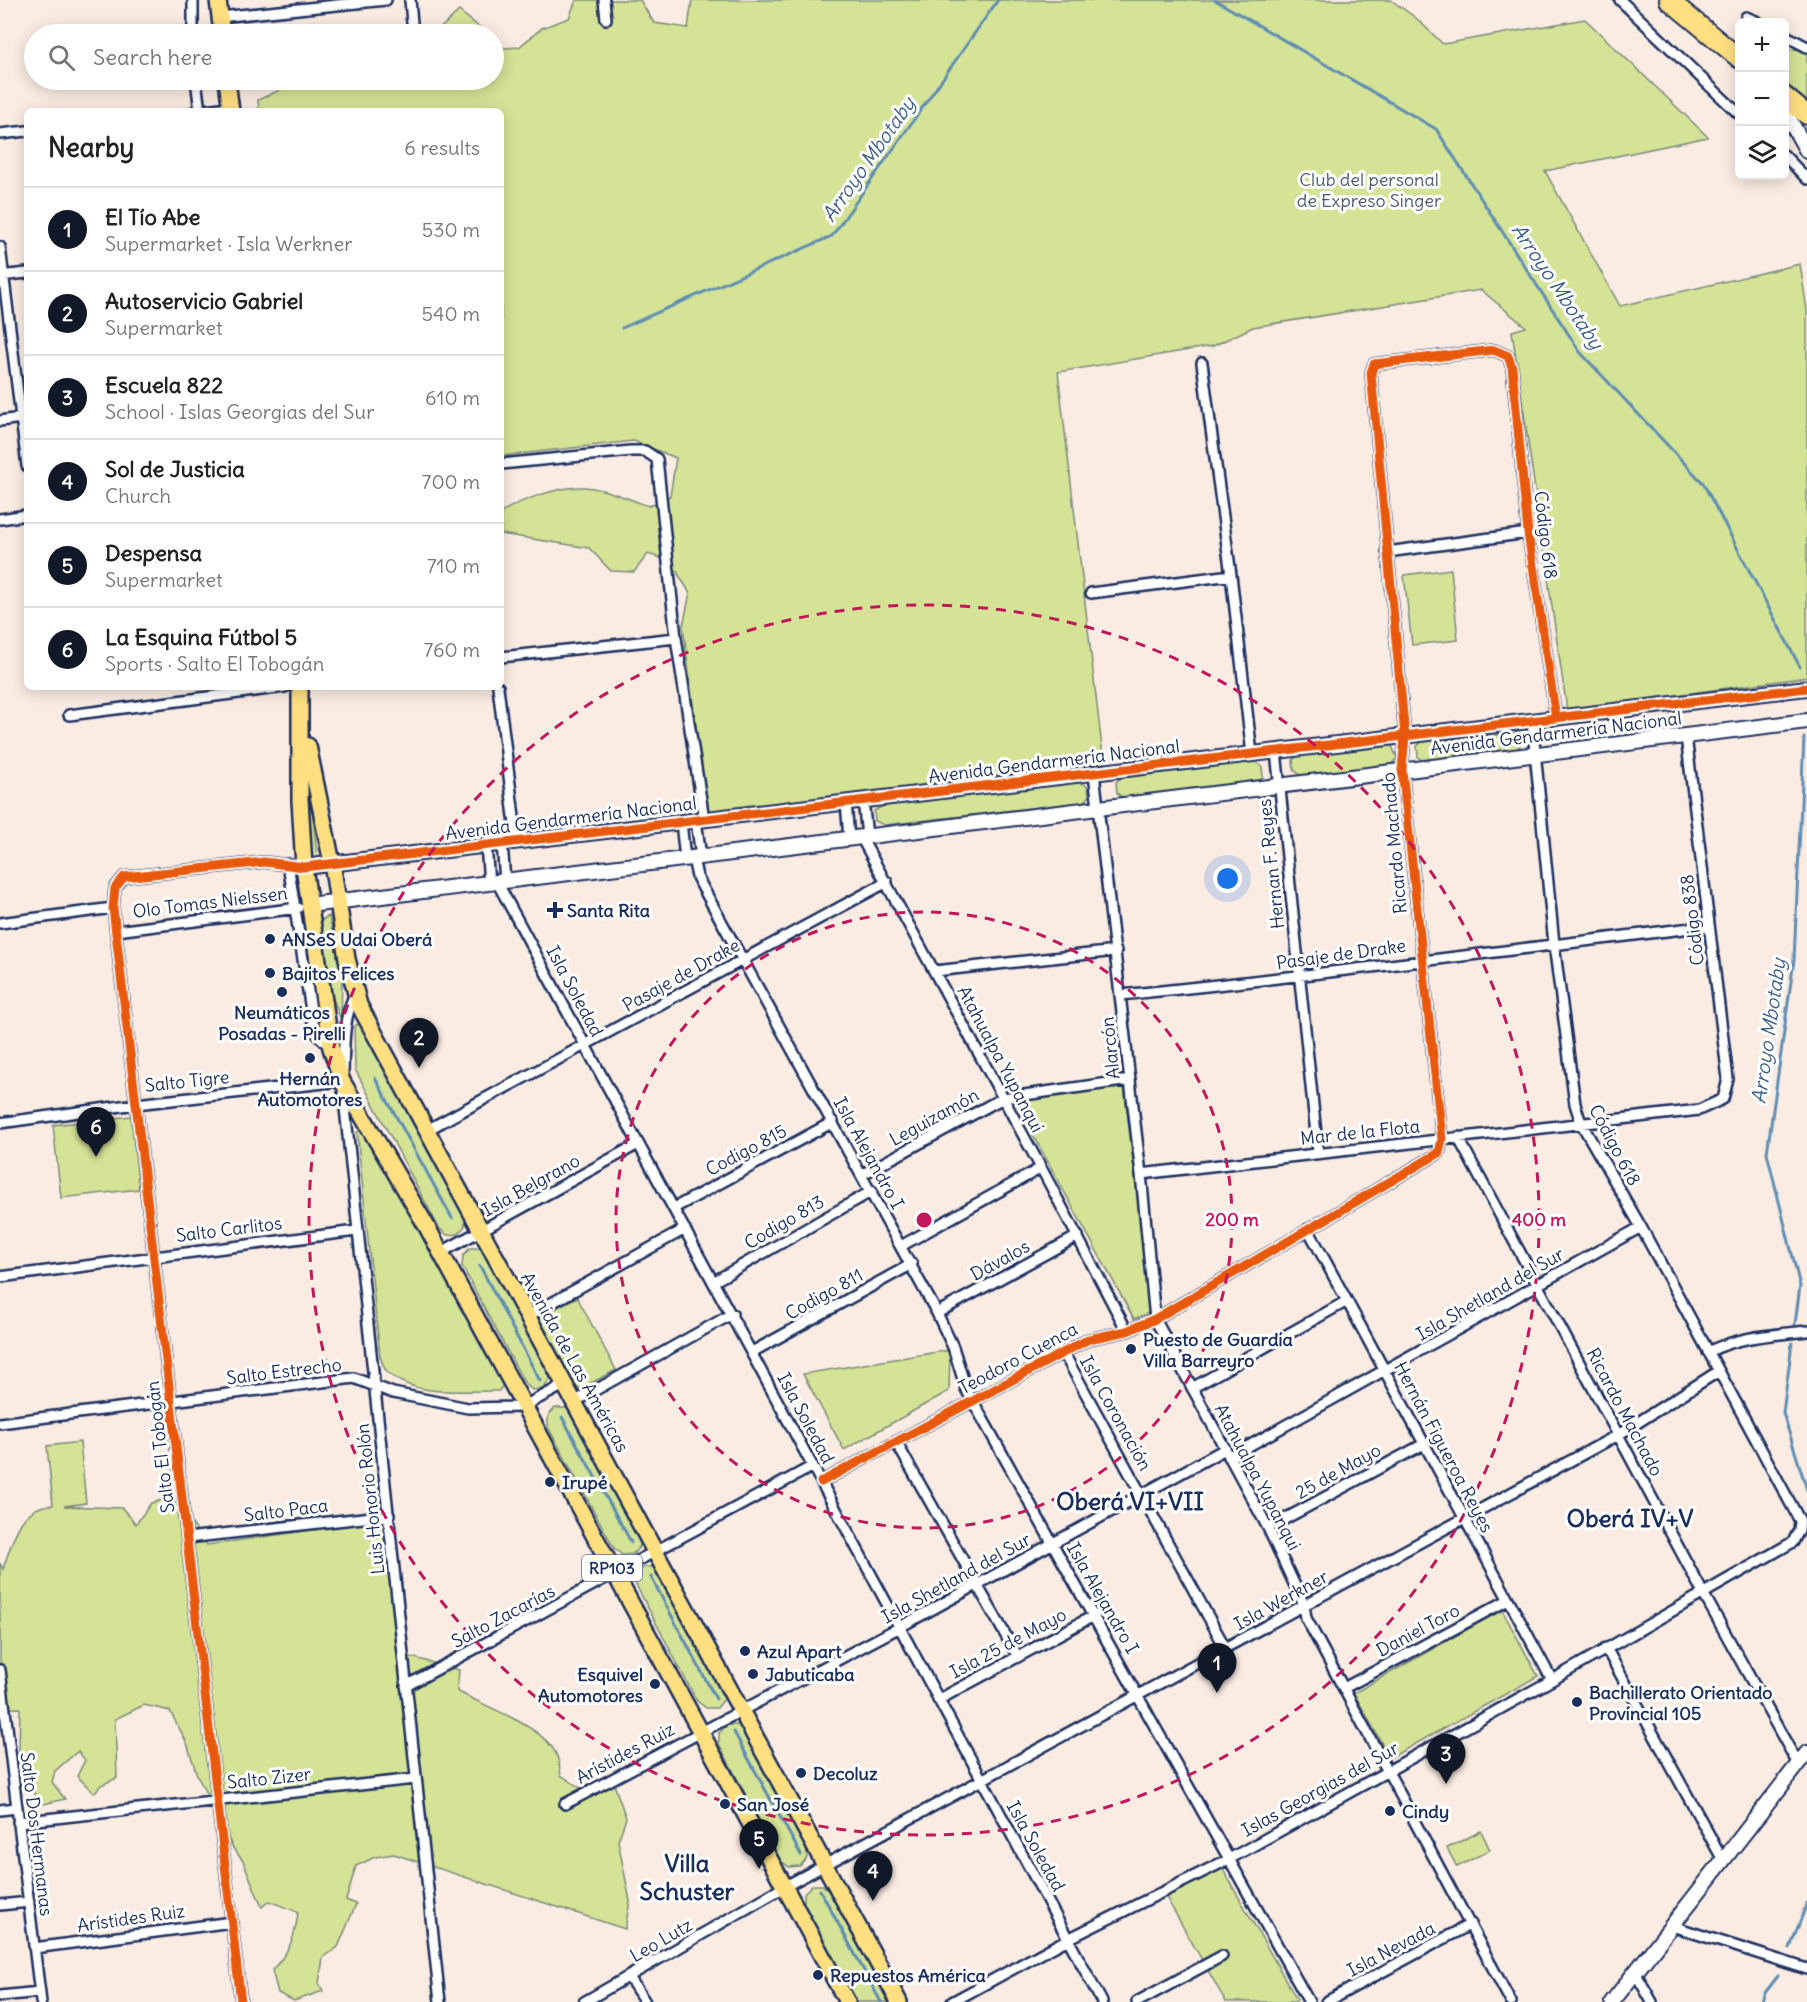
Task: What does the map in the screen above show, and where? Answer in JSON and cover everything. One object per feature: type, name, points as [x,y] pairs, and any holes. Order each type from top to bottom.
[{"type":"highway","points":[[1669,0],[1735,54]]},
{"type":"highway","points":[[1789,99],[1807,115]]},
{"type":"main road","points":[[218,0],[221,24]]},
{"type":"main road","points":[[228,90],[231,108]]},
{"type":"main road","name":"Avenida de Las Américas","points":[[300,690],[300,800],[304,867],[301,907],[331,1048],[342,1081],[441,1253],[522,1407],[847,2002]]},
{"type":"main road","name":"Avenida de Las Américas","points":[[301,710],[355,994],[564,1385],[742,1709],[823,1866],[899,2002]]},
{"type":"street","points":[[193,0],[193,24]]},
{"type":"street","points":[[220,16],[386,0]]},
{"type":"street","points":[[410,0],[413,24]]},
{"type":"street","points":[[604,0],[606,19]]},
{"type":"street","points":[[1620,0],[1735,110]]},
{"type":"street","points":[[1789,37],[1807,46]]},
{"type":"street","points":[[197,90],[200,108]]},
{"type":"street","points":[[1789,117],[1807,151]]},
{"type":"street","points":[[0,134],[24,131]]},
{"type":"street","points":[[1789,159],[1807,179]]},
{"type":"street","points":[[0,247],[24,442]]},
{"type":"street","points":[[2,276],[24,273]]},
{"type":"street","name":"Código 618","points":[[1374,364],[1494,350],[1508,356],[1512,367],[1528,533],[1556,718]]},
{"type":"street","points":[[1202,363],[1232,575],[1252,754]]},
{"type":"street","name":"Ricardo Machado","points":[[1374,364],[1371,373],[1405,736],[1402,771],[1442,1139]]},
{"type":"street","points":[[0,421],[21,418]]},
{"type":"street","points":[[504,464],[631,451],[645,451],[657,459],[676,638],[700,820],[693,858]]},
{"type":"street","points":[[0,519],[24,515]]},
{"type":"street","points":[[1387,552],[1528,533]]},
{"type":"street","points":[[1091,593],[1232,575]]},
{"type":"street","points":[[504,657],[676,638]]},
{"type":"street","name":"Avenida Gendarmería Nacional","points":[[304,867],[1807,688]]},
{"type":"street","points":[[69,715],[262,690]]},
{"type":"street","points":[[498,690],[517,841]]},
{"type":"street","name":"Código 618","points":[[1532,721],[1554,944],[1575,1104],[1581,1123],[1641,1227],[1800,1521],[1799,1530],[1792,1542]]},
{"type":"street","name":"Avenida Gendarmería Nacional","points":[[301,907],[1807,721]]},
{"type":"street","name":"Código 838","points":[[1686,736],[1728,1079],[1723,1099]]},
{"type":"street","name":"Hernan F. Reyes","points":[[1276,751],[1318,1153]]},
{"type":"street","name":"Alarcón","points":[[1094,773],[1141,1174],[1155,1319]]},
{"type":"street","points":[[859,837],[863,800]]},
{"type":"street","points":[[846,802],[859,837]]},
{"type":"street","points":[[681,822],[693,858]]},
{"type":"street","name":"Atahualpa Yupanqui","points":[[859,837],[887,882],[1127,1331]]},
{"type":"street","points":[[497,882],[502,843]]},
{"type":"street","points":[[486,845],[497,882]]},
{"type":"street","name":"Isla Alejandro I","points":[[693,858],[697,877],[912,1264],[953,1347],[966,1389],[1140,1695],[1309,2002]]},
{"type":"street","name":"Olo Tomas Nielssen","points":[[115,888],[124,877],[264,862],[304,867]]},
{"type":"street","points":[[288,864],[301,907]]},
{"type":"street","name":"Isla Soledad","points":[[497,882],[1102,2002]]},
{"type":"street","name":"Pasaje de Drake","points":[[428,1130],[887,882]]},
{"type":"street","name":"Salto El Tobogán","points":[[115,888],[113,908],[242,2002]]},
{"type":"street","name":"Olo Tomas Nielssen","points":[[116,931],[301,907]]},
{"type":"street","name":"Olo Tomas Nielssen","points":[[0,923],[113,908]]},
{"type":"street","name":"Pasaje de Drake","points":[[1120,995],[1298,978],[1422,960],[1709,926]]},
{"type":"street","points":[[935,971],[1116,951]]},
{"type":"street","name":"Luis Honorio Rolón","points":[[355,994],[348,1007],[345,1026],[342,1081],[356,1231],[389,1515],[440,2002]]},
{"type":"street","points":[[331,1048],[343,1061]]},
{"type":"street","name":"Leguizamón","points":[[863,1174],[1003,1098],[1130,1080]]},
{"type":"street","name":"Salto Tigre","points":[[0,1123],[136,1104],[342,1081]]},
{"type":"street","name":"Mar de la Flota","points":[[1141,1174],[1699,1110],[1723,1099]]},
{"type":"street","name":"Codigo 815","points":[[674,1208],[833,1122]]},
{"type":"street","name":"Ricardo Machado","points":[[1458,1137],[1703,1593],[1803,1759]]},
{"type":"street","name":"Teodoro Cuenca","points":[[821,1482],[1089,1339],[1127,1331],[1155,1319],[1439,1154],[1442,1139]]},
{"type":"street","name":"Isla Belgrano","points":[[441,1253],[638,1144]]},
{"type":"street","points":[[901,1246],[1041,1168]]},
{"type":"street","name":"Codigo 813","points":[[713,1281],[872,1191]]},
{"type":"street","name":"Isla Shetland del Sur","points":[[699,1731],[898,1628],[1143,1494],[1385,1372],[1641,1227]]},
{"type":"street","points":[[528,1316],[685,1229]]},
{"type":"street","name":"Hernán Figueroa Reyes","points":[[1308,1229],[1551,1680]]},
{"type":"street","name":"Salto Carlitos","points":[[0,1277],[154,1255],[356,1231]]},
{"type":"street","name":"Dávalos","points":[[937,1313],[1078,1236]]},
{"type":"street","name":"Codigo 811","points":[[752,1352],[912,1264]]},
{"type":"street","points":[[1192,1388],[1347,1301]]},
{"type":"street","points":[[574,1402],[732,1314]]},
{"type":"street","name":"Atahualpa Yupanqui","points":[[1155,1319],[1268,1528],[1304,1605],[1306,1618],[1512,2002]]},
{"type":"street","points":[[1708,1352],[1729,1341],[1807,1331]]},
{"type":"street","name":"Isla Coronación","points":[[1063,1352],[1143,1494],[1226,1649]]},
{"type":"street","name":"Isla Werkner","points":[[823,1866],[1465,1520],[1618,1435],[1719,1371]]},
{"type":"street","name":"Salto Estrecho","points":[[0,1423],[354,1378],[393,1393],[468,1408],[522,1407],[564,1385]]},
{"type":"street","points":[[896,1442],[1018,1657]]},
{"type":"street","name":"25 de Mayo","points":[[1268,1528],[1424,1444]]},
{"type":"street","points":[[656,1552],[813,1466]]},
{"type":"street","name":"Salto Paca","points":[[187,1538],[389,1515]]},
{"type":"street","name":"Islas Georgias del Sur","points":[[952,2002],[1068,1939],[1231,1858],[1551,1680],[1792,1542]]},
{"type":"street","name":"Salto Zacarías","points":[[406,1686],[656,1552]]},
{"type":"street","name":"Daniel Toro","points":[[1344,1688],[1508,1600]]},
{"type":"street","name":"Isla 25 de Mayo","points":[[938,1700],[1095,1615]]},
{"type":"street","points":[[1606,1648],[1723,1860]]},
{"type":"street","name":"Salto Dos Hermanas","points":[[0,1670],[3,1720],[41,2002]]},
{"type":"street","name":"Arístides Ruiz","points":[[565,1804],[699,1731]]},
{"type":"street","points":[[1612,2002],[1803,1759]]},
{"type":"street","name":"Salto Zizer","points":[[18,1822],[415,1779]]},
{"type":"street","points":[[0,1810],[16,1808]]},
{"type":"street","name":"Leo Lutz","points":[[584,2002],[823,1866]]},
{"type":"street","points":[[0,1905],[29,1902]]},
{"type":"street","name":"Arístides Ruiz","points":[[34,1948],[232,1922]]},
{"type":"street","name":"Isla Nevada","points":[[1326,2002],[1471,1924]]},
{"type":"street","points":[[1672,1926],[1807,1969]]},
{"type":"street","points":[[1137,2002],[1222,1956]]},
{"type":"street","points":[[1635,1972],[1652,2002]]},
{"type":"street","points":[[629,1977],[645,2002]]},
{"type":"street","points":[[0,1996],[40,1992]]},
{"type":"green space","name":"Club del personal de Expreso Singer","points":[[576,0],[640,0],[654,23],[688,28],[692,0],[1391,0],[1416,18],[1443,44],[1585,19],[1708,137],[1545,171],[1620,306],[1800,264],[1807,310],[1807,677],[1567,710],[1512,331],[1526,327],[1481,290],[1253,327],[1213,346],[1058,372],[1104,765],[708,821],[683,626],[690,593],[670,561],[648,554],[634,572],[611,571],[589,548],[504,534],[504,511],[528,499],[562,489],[581,487],[598,489],[649,506],[670,496],[676,458],[634,441],[504,456],[504,108],[259,108],[258,100],[280,90],[504,90],[504,48],[519,47],[542,28],[569,18]]},
{"type":"green space","points":[[459,11],[475,24],[445,24]]},
{"type":"green space","points":[[1801,49],[1807,54],[1807,101],[1789,85],[1789,50]]},
{"type":"green space","points":[[1451,569],[1458,640],[1412,645],[1404,575]]},
{"type":"green space","points":[[1517,733],[1521,744],[1515,751],[1424,762],[1418,757],[1417,746],[1422,742]]},
{"type":"green space","points":[[1392,746],[1397,758],[1391,765],[1300,775],[1294,770],[1293,760],[1298,756]]},
{"type":"green space","points":[[1255,761],[1262,767],[1263,777],[1258,782],[1122,797],[1117,793],[1116,782],[1121,778]]},
{"type":"green space","points":[[1081,782],[1088,787],[1089,797],[1084,802],[884,825],[875,821],[874,811],[883,806]]},
{"type":"green space","points":[[310,785],[317,856],[312,860],[307,813]]},
{"type":"green space","points":[[329,916],[342,976],[341,1020],[332,996],[320,921]]},
{"type":"green space","points":[[361,1023],[374,1051],[381,1059],[464,1214],[465,1226],[458,1234],[447,1235],[439,1228],[355,1069],[354,1026]]},
{"type":"green space","points":[[1124,1086],[1151,1312],[1134,1319],[1019,1109],[1022,1098]]},
{"type":"green space","points":[[131,1116],[139,1189],[61,1198],[53,1125]]},
{"type":"green space","points":[[366,1128],[503,1385],[499,1391],[426,1389],[399,1381],[384,1368],[380,1356],[357,1132]]},
{"type":"green space","points":[[470,1248],[481,1248],[489,1256],[549,1369],[550,1380],[543,1389],[532,1390],[524,1382],[462,1266],[463,1256]]},
{"type":"green space","points":[[577,1297],[616,1370],[574,1392],[535,1319]]},
{"type":"green space","points":[[950,1350],[949,1391],[844,1450],[803,1374]]},
{"type":"green space","points":[[555,1408],[566,1408],[574,1416],[639,1535],[640,1546],[633,1554],[622,1555],[614,1548],[548,1427],[548,1416]]},
{"type":"green space","points":[[80,1442],[86,1503],[64,1506],[122,1508],[136,1524],[151,1503],[173,1497],[207,1545],[388,1519],[407,1656],[459,1670],[457,1691],[513,1718],[540,1735],[557,1756],[561,1775],[582,1789],[614,1784],[626,1818],[618,1841],[630,1901],[625,1929],[394,1854],[375,1857],[356,1866],[346,1900],[356,1904],[338,1947],[323,1958],[319,1983],[323,1991],[294,2001],[278,1993],[272,1970],[291,1944],[298,1912],[269,1901],[262,1907],[243,1861],[233,1848],[197,1775],[187,1743],[170,1711],[144,1705],[115,1719],[117,1778],[101,1785],[94,1793],[77,1776],[85,1760],[78,1751],[55,1771],[52,1782],[65,1799],[39,1805],[19,1755],[20,1708],[0,1709],[0,1563],[3,1569],[14,1537],[25,1518],[32,1511],[53,1505],[47,1446]]},
{"type":"green space","points":[[644,1567],[655,1567],[662,1575],[723,1688],[724,1699],[717,1708],[706,1708],[697,1701],[636,1585],[636,1574]]},
{"type":"green space","points":[[1502,1610],[1538,1676],[1390,1758],[1354,1693]]},
{"type":"green space","points":[[727,1725],[738,1725],[745,1733],[806,1847],[807,1858],[800,1866],[789,1867],[780,1860],[719,1744],[719,1733]]},
{"type":"green space","points":[[1481,1831],[1490,1850],[1457,1867],[1447,1848]]},
{"type":"green space","points":[[1221,1866],[1297,2000],[1294,2002],[1226,2002],[1166,1897]]},
{"type":"green space","points":[[812,1885],[823,1885],[830,1893],[889,2002],[856,2002],[804,1904],[804,1893]]},
{"type":"waterway","name":"Arroyo Mbotaby","points":[[622,328],[832,236],[998,0]]},
{"type":"waterway","name":"Arroyo Mbotaby","points":[[1215,0],[1436,129],[1580,352],[1703,483],[1800,667]]},
{"type":"waterway","name":"Arroyo Mbotaby","points":[[1795,1324],[1800,1286],[1767,1153],[1794,960],[1804,738]]},
{"type":"waterway","points":[[375,1078],[452,1218]]},
{"type":"waterway","points":[[480,1266],[540,1381]]},
{"type":"waterway","name":"Arroyo Mbotaby","points":[[1792,1343],[1783,1413],[1807,1490]]},
{"type":"waterway","points":[[562,1417],[631,1542]]},
{"type":"waterway","points":[[651,1577],[716,1699]]},
{"type":"waterway","points":[[734,1732],[801,1855]]},
{"type":"waterway","points":[[820,1890],[881,2002]]},
{"type":"waterway","name":"Arroyo Mbotaby","points":[[1790,1948],[1807,1903]]},
{"type":"waterway","name":"Arroyo Mbotaby","points":[[1762,2002],[1764,1994],[1778,1976]]},
{"type":"cycle path","points":[[821,1482],[1089,1339],[1127,1331],[1155,1319],[1439,1153],[1442,1139],[1402,770],[1405,736],[1371,373],[1374,364],[1494,350],[1508,356],[1512,367],[1528,533],[1556,718]]},
{"type":"cycle path","points":[[241,2002],[113,908],[115,888],[124,877],[264,862],[304,867],[1807,688]]},
{"type":"place","name":"Santa Rita","points":[[555,910]]},
{"type":"place","name":"ANSeS Udai Oberá","points":[[270,939]]},
{"type":"place","name":"Bajitos Felices","points":[[270,973]]},
{"type":"place","name":"Neumáticos Posadas - Pirelli","points":[[282,992]]},
{"type":"place","name":"Hernán Automotores","points":[[310,1058]]},
{"type":"place","name":"Autoservicio Gabriel","points":[[419,1068]]},
{"type":"place","name":"La Esquina Fútbol 5","points":[[96,1157]]},
{"type":"place","name":"Puesto de Guardia Villa Barreyro","points":[[1131,1349]]},
{"type":"place","name":"Irupé","points":[[550,1482]]},
{"type":"place","name":"Azul Apart","points":[[745,1651]]},
{"type":"place","name":"Jabuticaba","points":[[753,1674]]},
{"type":"place","name":"Esquivel Automotores","points":[[655,1684]]},
{"type":"place","name":"El Tío Abe","points":[[1217,1693]]},
{"type":"place","name":"Bachillerato Orientado Provincial 105","points":[[1577,1702]]},
{"type":"place","name":"Decoluz","points":[[801,1773]]},
{"type":"place","name":"Escuela 822","points":[[1446,1784]]},
{"type":"place","name":"San José","points":[[725,1804]]},
{"type":"place","name":"Cindy","points":[[1390,1811]]},
{"type":"place","name":"Despensa","points":[[759,1869]]},
{"type":"place","name":"Sol de Justicia","points":[[873,1901]]},
{"type":"place","name":"Repuestos América","points":[[818,1975]]},
{"type":"district","name":"Oberá VI+VII","points":[[1130,1501]]},
{"type":"district","name":"Oberá IV+V","points":[[1630,1518]]},
{"type":"district","name":"Villa Schuster","points":[[687,1877]]}]
